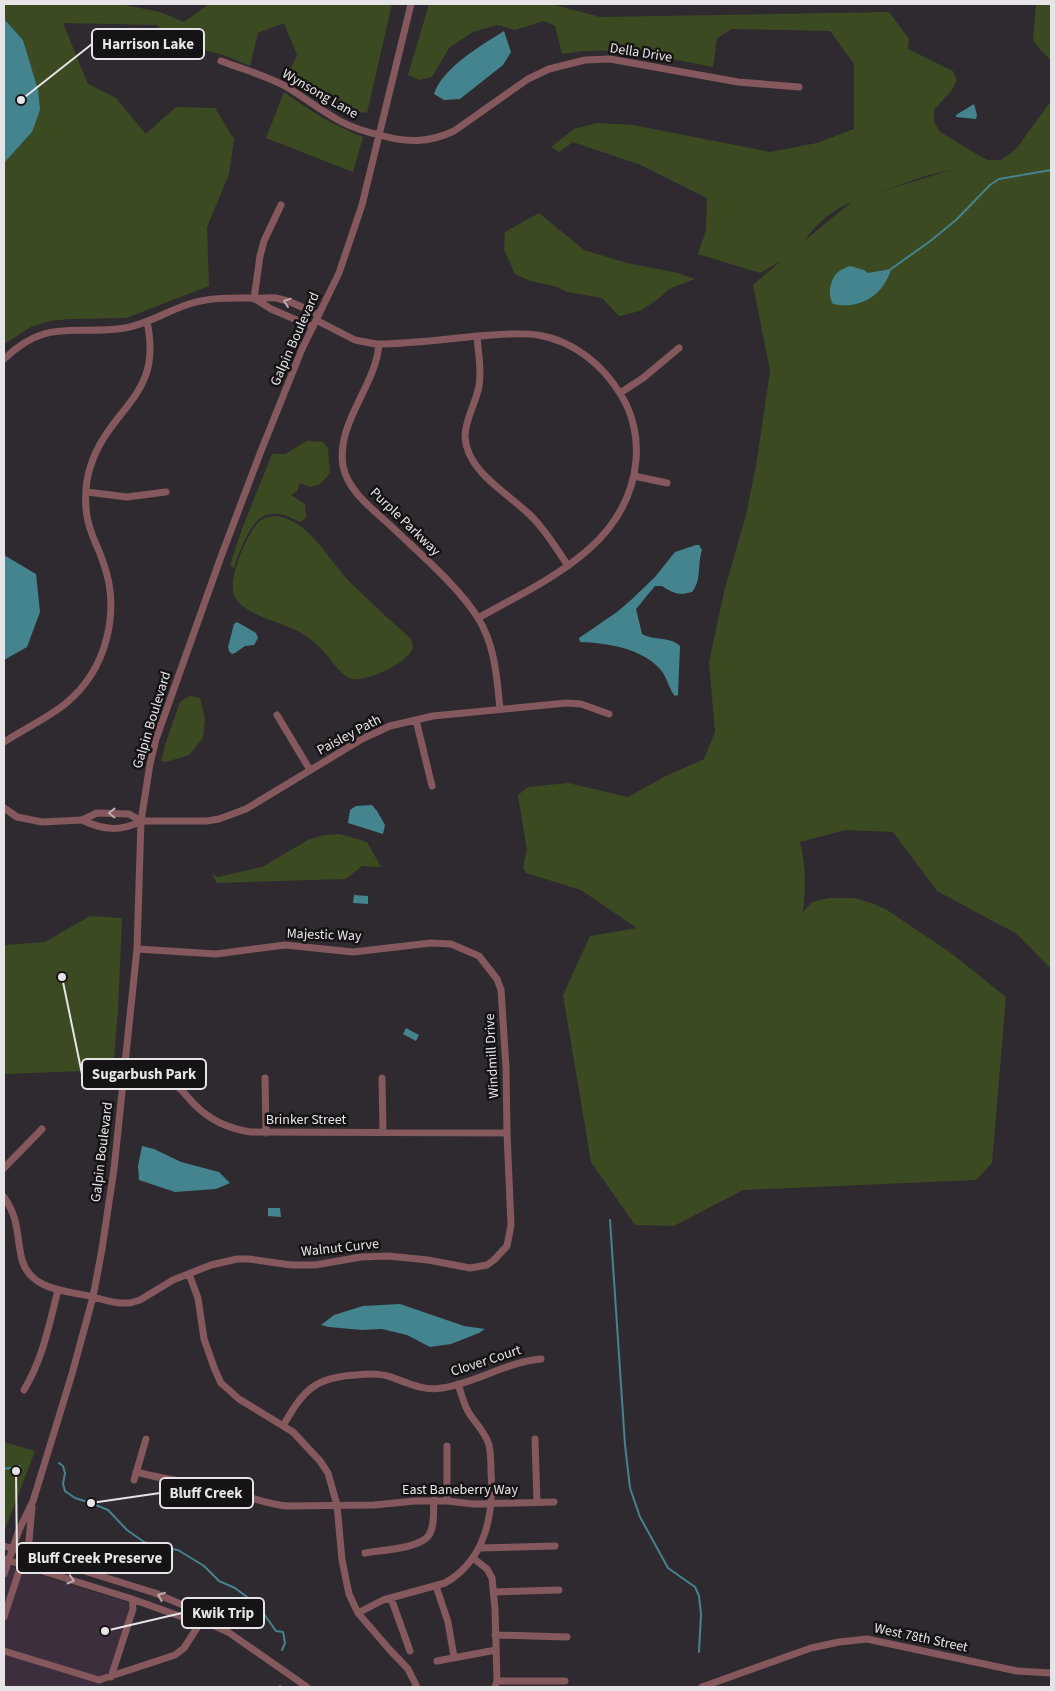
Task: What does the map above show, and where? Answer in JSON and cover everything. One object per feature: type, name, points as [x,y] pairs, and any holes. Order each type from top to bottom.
[{"type":"street","name":"Galpin Boulevard","points":[[4,1574],[6,1560],[33,1501],[93,1297],[102,1250],[114,1169],[137,949],[141,821],[156,739],[179,672],[301,350],[339,273],[362,204],[411,4]]},
{"type":"street","name":"Della Drive","points":[[380,135],[410,141],[433,140],[445,136],[528,79],[549,69],[585,60],[610,59],[738,82],[799,87]]},
{"type":"street","name":"Wynsong Lane","points":[[221,61],[277,82],[354,128],[380,135]]},
{"type":"street","points":[[254,298],[264,241],[281,205]]},
{"type":"street","points":[[4,359],[28,340],[42,334],[73,329],[118,328],[147,322],[188,304],[209,299],[226,297],[274,298],[307,309],[316,321]]},
{"type":"street","points":[[254,298],[271,309],[316,321],[354,340],[379,344],[477,336],[538,335],[558,341],[577,350],[596,363],[612,380],[628,408],[634,432],[636,456],[634,476],[625,504],[610,529],[598,542],[568,566],[551,578],[478,618]]},
{"type":"street","points":[[4,742],[49,716],[76,693],[95,668],[107,639],[110,623],[110,594],[103,561],[90,530],[86,508],[90,468],[101,442],[139,392],[146,375],[150,359],[151,339],[147,322]]},
{"type":"street","points":[[477,336],[480,378],[463,443],[480,471],[490,482],[531,516],[546,533],[568,566]]},
{"type":"street","name":"Purple Parkway","points":[[379,344],[375,367],[344,438],[343,461],[345,472],[358,494],[452,586],[478,618],[488,640],[494,660],[500,709]]},
{"type":"street","points":[[620,393],[643,378],[679,348]]},
{"type":"street","points":[[634,476],[667,483]]},
{"type":"street","points":[[87,492],[127,497],[166,492]]},
{"type":"street","name":"Paisley Path","points":[[141,821],[188,822],[219,819],[234,814],[259,802],[375,733],[390,726],[416,720],[566,703],[581,704],[609,714]]},
{"type":"street","points":[[276,715],[310,770]]},
{"type":"street","points":[[416,720],[432,786]]},
{"type":"street","points":[[4,808],[17,817],[42,822],[82,820],[97,813],[130,814],[141,821],[128,828],[99,828],[82,820]]},
{"type":"street","name":"Majestic Way","points":[[137,949],[216,954],[285,945],[354,952],[430,943],[451,944],[479,956],[497,979]]},
{"type":"street","name":"Windmill Drive","points":[[497,979],[501,990],[506,1066],[507,1133]]},
{"type":"street","name":"Brinker Street","points":[[125,1069],[148,1072],[174,1083],[208,1116],[221,1125],[250,1132],[507,1133]]},
{"type":"street","points":[[265,1078],[266,1132]]},
{"type":"street","points":[[382,1078],[382,1132]]},
{"type":"street","points":[[4,1168],[42,1129]]},
{"type":"street","name":"Walnut Curve","points":[[4,1197],[16,1221],[22,1260],[36,1280],[58,1290],[111,1302],[130,1303],[140,1300],[161,1286],[224,1261],[249,1259],[291,1265],[314,1265],[362,1257],[388,1256],[428,1260],[462,1268],[477,1268],[494,1260],[506,1246],[510,1236],[507,1133]]},
{"type":"street","points":[[189,1274],[198,1298],[204,1339],[221,1383],[239,1399],[283,1426],[304,1442],[328,1473],[337,1505],[342,1561],[349,1594],[358,1614],[408,1669],[417,1687]]},
{"type":"street","points":[[24,1390],[42,1353],[58,1290]]},
{"type":"street","name":"Clover Court","points":[[283,1426],[297,1402],[306,1392],[316,1385],[337,1376],[380,1375],[418,1387],[442,1388],[525,1360],[541,1360]]},
{"type":"street","points":[[358,1614],[376,1603],[445,1583],[461,1573],[473,1558],[487,1530],[492,1504],[490,1448],[486,1437],[470,1415],[458,1384]]},
{"type":"street","points":[[134,1480],[146,1439]]},
{"type":"street","points":[[535,1439],[537,1502]]},
{"type":"street","points":[[447,1446],[448,1501]]},
{"type":"street","name":"East Baneberry Way","points":[[136,1472],[228,1491],[274,1505],[287,1506],[374,1506],[415,1500],[474,1504],[554,1502]]},
{"type":"street","points":[[365,1553],[416,1545],[424,1541],[429,1535],[432,1526],[434,1500]]},
{"type":"street","name":"Galpin Boulevard","points":[[4,1617],[25,1553],[30,1532],[33,1501]]},
{"type":"street","points":[[4,1546],[156,1593],[192,1609],[202,1620]]},
{"type":"street","points":[[479,1548],[555,1546]]},
{"type":"street","points":[[473,1558],[487,1568],[492,1578],[496,1634],[496,1684],[566,1681]]},
{"type":"street","points":[[6,1560],[132,1599],[188,1619],[202,1620],[228,1632],[307,1687]]},
{"type":"street","points":[[436,1586],[448,1622],[454,1657]]},
{"type":"street","points":[[494,1592],[559,1590]]},
{"type":"street","points":[[391,1598],[410,1651]]},
{"type":"street","points":[[111,1677],[133,1609],[132,1599]]},
{"type":"street","points":[[4,1651],[99,1680],[175,1655],[184,1648],[202,1620]]},
{"type":"street","points":[[496,1634],[567,1637]]},
{"type":"street","name":"West 78th Street","points":[[702,1687],[811,1648],[867,1638],[1017,1671],[1051,1673]]},
{"type":"street","points":[[437,1660],[496,1650]]},
{"type":"shaded area","points":[[4,1564],[127,1602],[130,1611],[109,1672],[101,1687],[4,1687]]},
{"type":"green space","points":[[4,4],[120,4],[160,12],[184,22],[209,4],[392,4],[367,113],[339,109],[286,79],[297,55],[284,23],[258,33],[250,66],[224,55],[171,42],[157,25],[63,23],[88,84],[116,98],[146,134],[176,107],[215,108],[234,139],[229,174],[207,227],[209,286],[126,318],[50,321],[31,327],[4,344],[4,163],[32,132],[23,40],[4,19]]},
{"type":"green space","points":[[429,4],[551,4],[600,17],[889,12],[909,39],[908,49],[953,71],[957,80],[952,90],[934,110],[934,122],[940,132],[987,160],[1001,160],[1016,149],[1051,101],[1051,969],[1017,934],[937,891],[893,832],[845,830],[800,842],[805,877],[803,912],[812,902],[829,898],[855,898],[874,904],[887,910],[951,953],[1006,997],[992,1163],[976,1180],[743,1190],[674,1226],[635,1225],[591,1162],[563,995],[590,936],[637,928],[581,890],[526,873],[523,867],[527,850],[518,795],[528,787],[568,783],[628,797],[664,777],[704,759],[715,732],[709,662],[725,588],[746,515],[757,460],[770,371],[753,285],[781,261],[760,273],[698,254],[706,230],[707,198],[641,165],[573,142],[559,152],[551,147],[574,129],[598,123],[633,125],[770,152],[817,143],[854,129],[854,64],[830,31],[732,29],[717,38],[713,67],[619,51],[581,51],[562,54],[555,26],[544,21],[515,30],[497,25],[473,32],[449,48],[432,77],[419,80],[408,75]],"holes":[[[951,170],[879,192],[925,176]],[[852,202],[805,240],[826,217]]]},
{"type":"green space","points":[[1036,4],[1051,4],[1051,61],[1033,41]]},
{"type":"green space","points":[[284,92],[322,117],[363,137],[353,172],[266,138]]},
{"type":"green space","points":[[539,213],[584,250],[627,263],[678,273],[695,279],[669,289],[640,311],[619,316],[602,298],[567,292],[557,287],[531,281],[515,274],[504,250],[505,232]]},
{"type":"green space","points":[[307,441],[323,442],[328,448],[330,473],[320,484],[310,487],[300,483],[297,491],[291,495],[305,504],[306,518],[300,522],[278,514],[263,516],[257,521],[247,536],[234,568],[230,565],[242,529],[272,454],[285,454]]},
{"type":"green space","points":[[276,516],[288,519],[308,533],[349,581],[411,639],[413,647],[404,659],[387,670],[367,678],[352,679],[341,672],[327,655],[305,635],[256,614],[240,604],[233,590],[233,580],[239,558],[249,536],[259,522],[265,518]]},
{"type":"green space","points":[[190,696],[200,698],[205,719],[203,738],[189,755],[166,762],[161,761],[180,702]]},
{"type":"green space","points":[[340,834],[367,842],[381,867],[362,866],[346,879],[217,883],[212,874],[218,877],[262,867],[308,840],[324,835]]},
{"type":"green space","points":[[90,916],[122,918],[113,1070],[4,1074],[4,945],[45,942]]},
{"type":"green space","points":[[4,1442],[35,1451],[4,1532]]},
{"type":"water","points":[[4,19],[23,40],[38,90],[40,110],[32,132],[4,163]]},
{"type":"water","points":[[504,31],[511,52],[503,65],[460,99],[444,100],[434,94],[438,84],[454,66],[474,50]]},
{"type":"water","points":[[974,104],[977,115],[976,119],[956,117],[956,115]]},
{"type":"water","points":[[850,266],[868,273],[891,269],[883,286],[870,298],[852,305],[833,304],[830,296],[830,287],[833,279],[839,271]]},
{"type":"water","points":[[699,545],[702,550],[697,582],[692,592],[679,594],[662,586],[655,586],[636,609],[642,634],[672,641],[680,646],[678,695],[675,696],[660,669],[643,656],[612,645],[580,642],[579,638],[631,600],[655,577],[675,552]]},
{"type":"water","points":[[4,555],[36,574],[40,612],[27,647],[4,660]]},
{"type":"water","points":[[237,622],[256,633],[258,638],[254,645],[245,646],[232,654],[228,647],[234,624]]},
{"type":"water","points":[[372,805],[385,825],[383,834],[348,823],[350,810],[356,806]]},
{"type":"water","points":[[354,895],[368,896],[368,904],[353,903]]},
{"type":"water","points":[[406,1028],[419,1035],[416,1041],[403,1034]]},
{"type":"water","points":[[142,1146],[154,1149],[181,1162],[219,1172],[230,1183],[216,1189],[175,1192],[139,1180],[138,1166]]},
{"type":"water","points":[[268,1208],[280,1208],[281,1217],[268,1216]]},
{"type":"water","points":[[400,1304],[464,1326],[485,1329],[451,1344],[430,1347],[407,1335],[382,1329],[362,1330],[321,1325],[334,1315],[363,1306]]},
{"type":"waterway","points":[[891,269],[956,220],[990,185],[999,179],[1051,170]]},
{"type":"waterway","points":[[610,1220],[625,1445],[630,1488],[640,1517],[668,1568],[695,1587],[699,1596],[701,1614],[699,1652]]},
{"type":"waterway","points":[[59,1463],[63,1466],[65,1473],[63,1484],[65,1491],[75,1498],[108,1510],[127,1530],[144,1542],[178,1550],[204,1566],[219,1581],[235,1588],[247,1597],[264,1614],[276,1631],[283,1632],[285,1643],[282,1650]]},
{"type":"waterway","points":[[4,1469],[20,1466]]},
{"type":"place","name":"Harrison Lake","points":[[21,100]]},
{"type":"place","name":"Sugarbush Park","points":[[62,977]]},
{"type":"place","name":"Bluff Creek Preserve","points":[[16,1471]]},
{"type":"place","name":"Bluff Creek","points":[[91,1503]]},
{"type":"place","name":"Kwik Trip","points":[[105,1631]]}]
